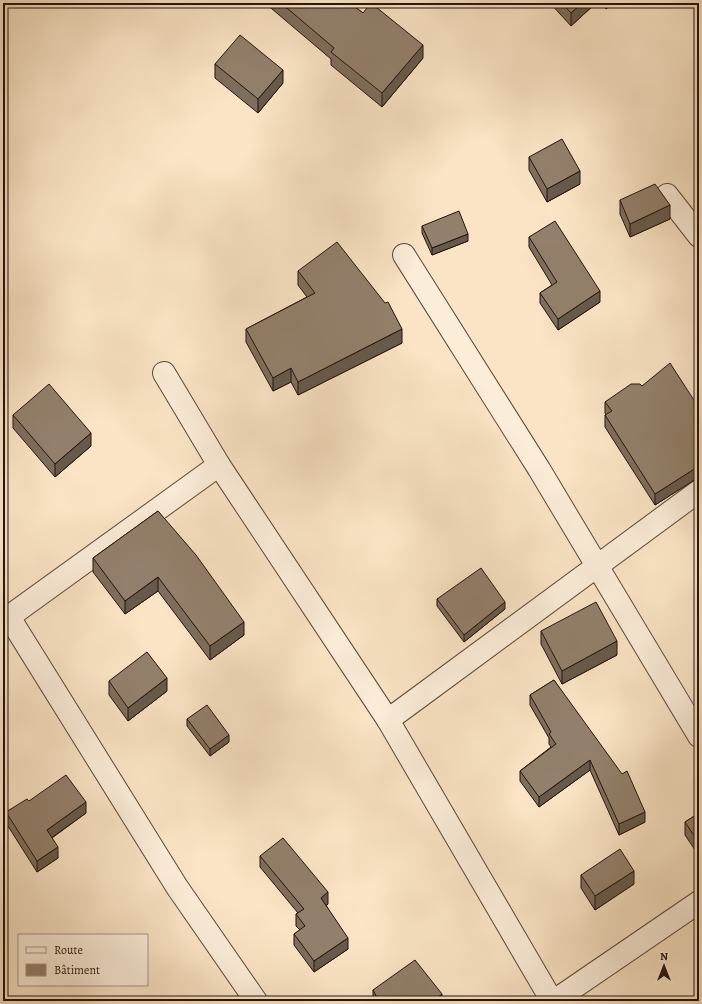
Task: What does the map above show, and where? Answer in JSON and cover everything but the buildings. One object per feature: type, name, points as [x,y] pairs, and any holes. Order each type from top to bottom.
[{"type":"street","points":[[667,195],[699,236]]},
{"type":"street","points":[[404,255],[598,567],[699,736]]},
{"type":"street","points":[[164,373],[219,465],[388,720],[553,1001],[699,902]]},
{"type":"street","points":[[219,465],[6,619],[177,887],[256,1001]]},
{"type":"street","points":[[388,720],[598,567],[699,491]]}]
